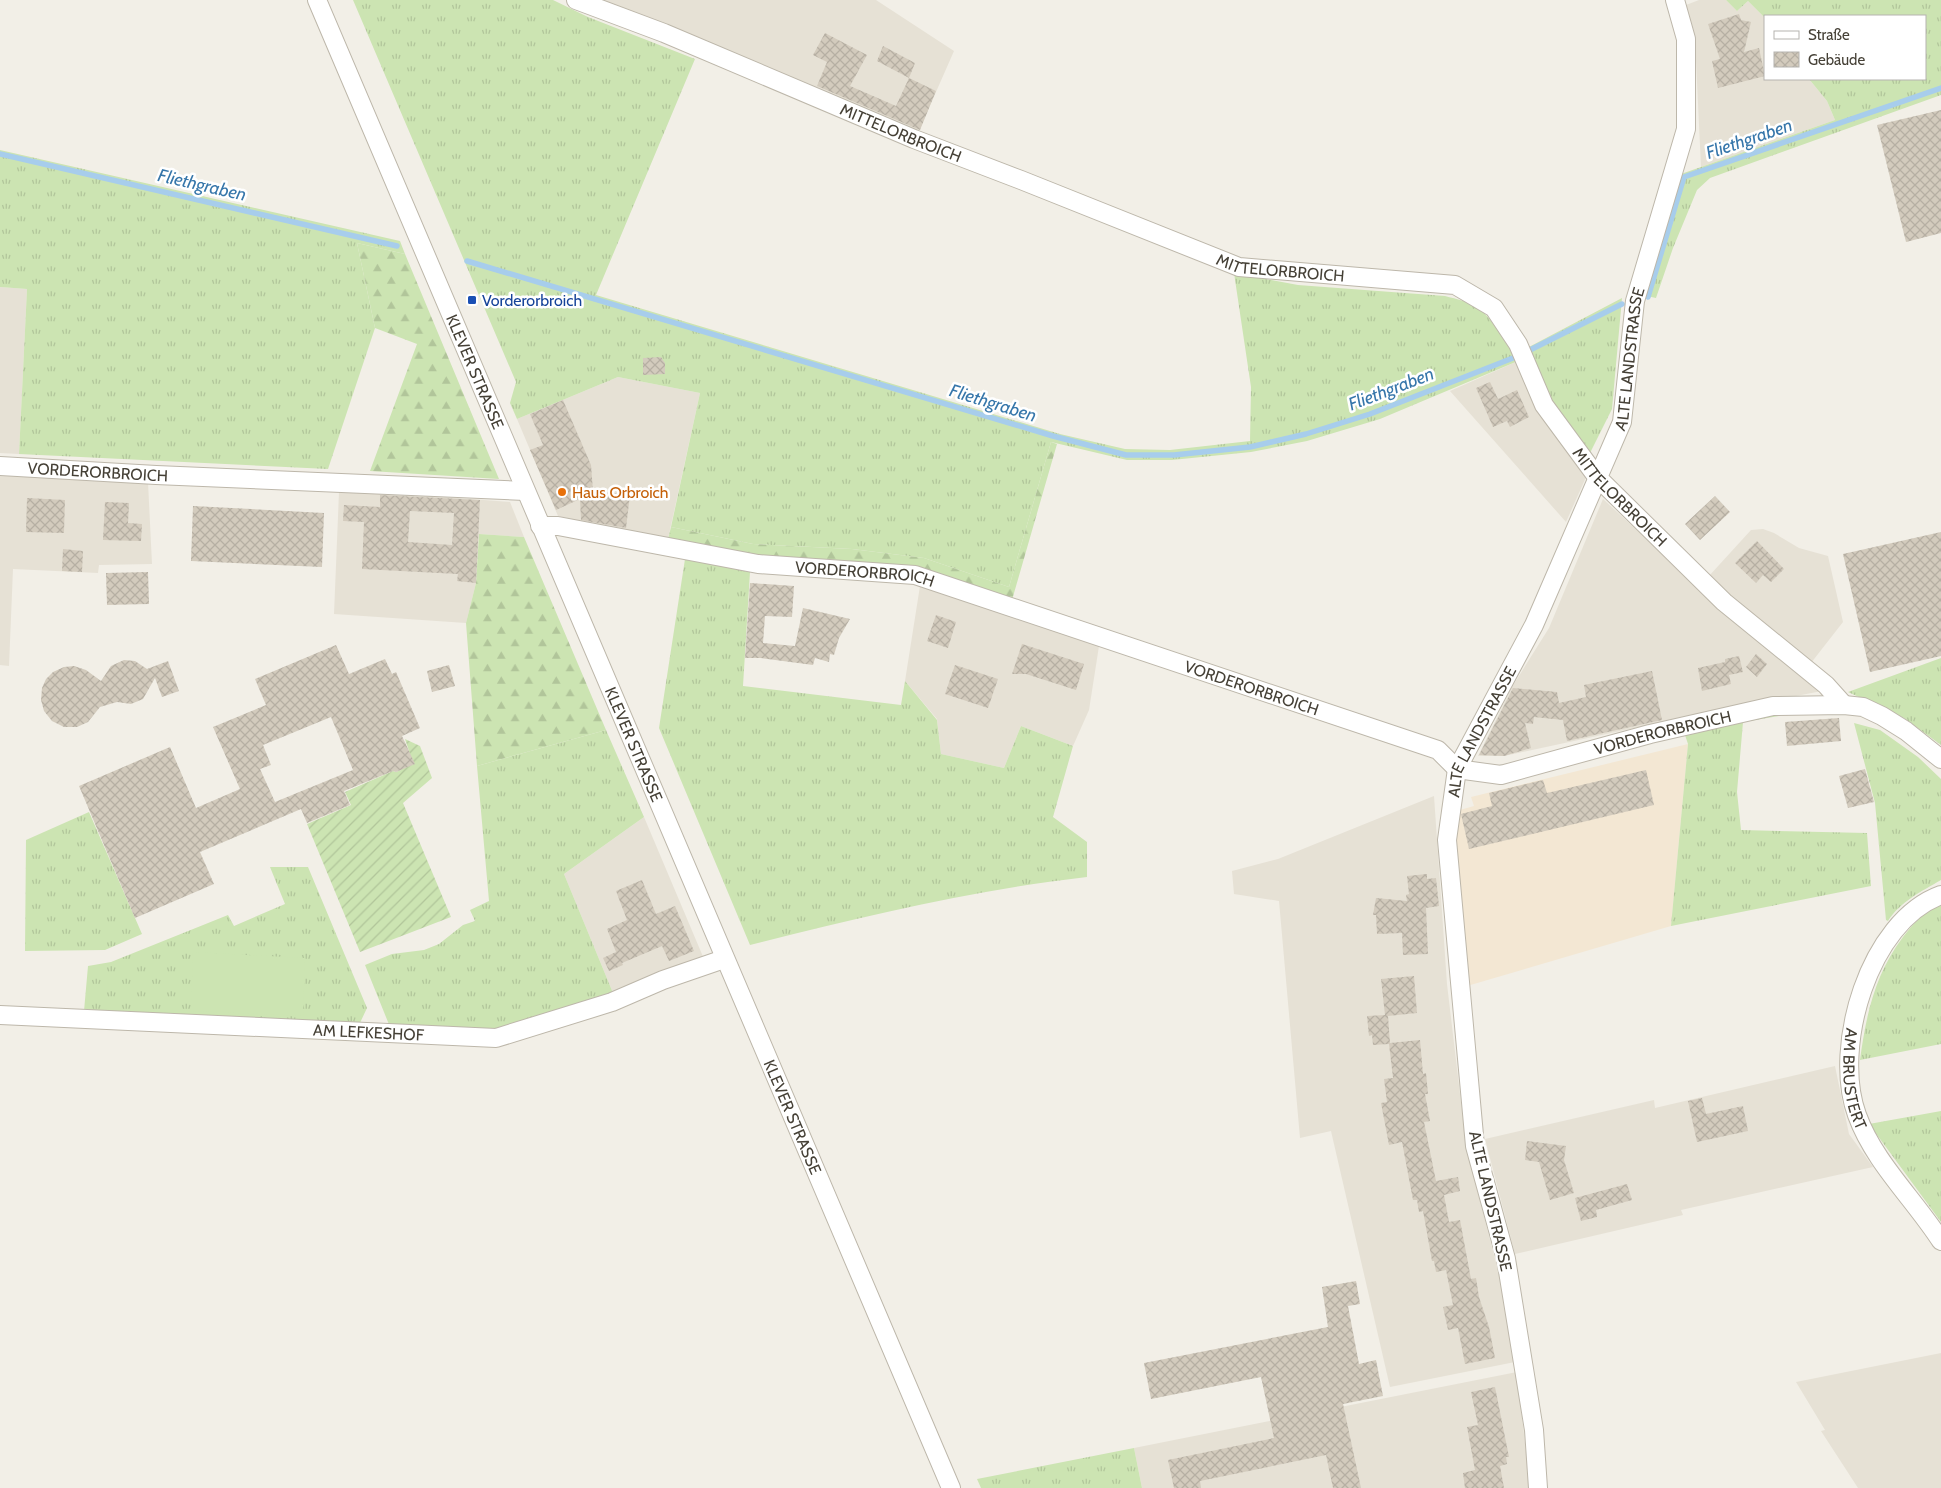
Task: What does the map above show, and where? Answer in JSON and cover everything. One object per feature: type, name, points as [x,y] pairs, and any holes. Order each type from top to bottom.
[{"type":"street","name":"KLEVER STRASSE","points":[[317,0],[951,1488]]},
{"type":"street","name":"MITTELORBROICH","points":[[576,0],[664,33],[914,139],[1239,267],[1455,285],[1494,308],[1518,344],[1544,405],[1597,477],[1724,602],[1826,685],[1844,705]]},
{"type":"street","name":"ALTE LANDSTRASSE","points":[[1538,1488],[1534,1430],[1506,1259],[1475,1146],[1446,840],[1457,769],[1534,625],[1622,422],[1635,301],[1686,129],[1686,38],[1675,0]]},
{"type":"street","name":"VORDERORBROICH","points":[[0,466],[156,475],[525,491]]},
{"type":"street","name":"VORDERORBROICH","points":[[540,526],[558,526],[758,564],[915,575],[1438,750],[1457,769],[1500,775],[1650,734],[1773,706],[1844,705],[1863,707],[1882,716],[1906,732],[1941,759]]},
{"type":"street","name":"AM BRUSTERT","points":[[1941,895],[1916,908],[1898,925],[1886,940],[1873,964],[1862,994],[1852,1030],[1848,1056],[1849,1081],[1856,1114],[1868,1139],[1882,1162],[1941,1241]]},
{"type":"street","name":"AM LEFKESHOF","points":[[0,1015],[496,1038],[612,1002],[663,980],[724,959]]},
{"type":"shaded area","points":[[600,0],[876,0],[954,51],[918,133]]},
{"type":"shaded area","points":[[1699,0],[1726,0],[1737,11],[1748,1],[1764,17],[1764,80],[1810,80],[1827,101],[1835,120],[1701,167],[1696,61],[1686,5]]},
{"type":"shaded area","points":[[0,287],[27,289],[19,454],[0,453]]},
{"type":"shaded area","points":[[1518,361],[1587,475],[1566,522],[1450,391]]},
{"type":"shaded area","points":[[618,377],[700,393],[668,539],[558,516],[517,419]]},
{"type":"shaded area","points":[[0,475],[148,482],[152,564],[99,565],[98,573],[13,569],[9,666],[0,665]]},
{"type":"shaded area","points":[[339,492],[380,492],[510,502],[524,537],[479,534],[476,583],[466,623],[334,614]]},
{"type":"shaded area","points":[[1603,499],[1719,606],[1822,691],[1662,722],[1504,756],[1478,756],[1512,687],[1549,628]]},
{"type":"shaded area","points":[[1763,529],[1774,533],[1799,548],[1828,556],[1843,622],[1811,663],[1741,607],[1709,576],[1751,530]]},
{"type":"shaded area","points":[[920,586],[1099,646],[1089,710],[1073,746],[1021,726],[1004,768],[941,754],[937,719],[905,681]]},
{"type":"shaded area","points":[[1688,744],[1671,926],[1467,986],[1455,816],[1460,810],[1474,806],[1471,797]]},
{"type":"shaded area","points":[[1434,796],[1447,984],[1467,1153],[1474,1172],[1498,1270],[1515,1362],[1390,1387],[1331,1131],[1300,1138],[1279,901],[1234,894],[1232,871],[1278,859]]},
{"type":"shaded area","points":[[644,817],[704,959],[613,993],[564,874]]},
{"type":"shaded area","points":[[1835,1066],[1849,1134],[1873,1167],[1681,1210],[1683,1215],[1515,1254],[1485,1139],[1654,1100],[1655,1108]]},
{"type":"shaded area","points":[[1941,1353],[1941,1488],[1858,1488],[1821,1431],[1825,1430],[1796,1382]]},
{"type":"shaded area","points":[[1517,1372],[1530,1488],[1142,1488],[1134,1448]]},
{"type":"green space","points":[[353,0],[553,0],[588,17],[695,59],[596,295],[1060,434],[1125,449],[1170,450],[1250,441],[1251,387],[1234,273],[1298,285],[1445,296],[1464,301],[1478,307],[1486,315],[1518,361],[1380,419],[1307,441],[1251,452],[1172,460],[1127,460],[1051,442],[1009,587],[924,558],[852,549],[753,544],[671,527],[700,393],[618,377],[517,419],[510,403],[516,382]]},
{"type":"green space","points":[[1726,0],[1941,0],[1941,95],[1710,178],[1697,190],[1673,248],[1656,298],[1642,295],[1681,174],[1835,120],[1827,101],[1810,80],[1926,80],[1926,15],[1764,15],[1764,17],[1748,1],[1737,11]]},
{"type":"green space","points":[[0,150],[400,241],[405,254],[357,243],[375,328],[328,469],[19,454],[27,289],[0,287]]},
{"type":"green space","points":[[357,243],[405,254],[499,479],[370,471],[417,344],[375,328]]},
{"type":"green space","points":[[1622,298],[1612,409],[1589,455],[1552,405],[1527,348]]},
{"type":"green space","points":[[1051,442],[1057,444],[1012,600],[923,570],[852,561],[751,556],[668,539],[671,527],[753,544],[852,549],[924,558],[1009,587]]},
{"type":"green space","points":[[479,534],[524,537],[606,730],[477,766],[466,623],[476,583]]},
{"type":"green space","points":[[685,559],[750,572],[743,686],[901,705],[905,681],[937,720],[941,754],[1004,768],[1021,726],[1073,746],[1053,817],[1087,842],[1087,877],[960,897],[750,945],[659,728]]},
{"type":"green space","points":[[1941,658],[1941,745],[1904,718],[1848,692]]},
{"type":"green space","points":[[1778,712],[1779,716],[1743,722],[1737,792],[1741,830],[1867,833],[1871,886],[1671,926],[1688,744],[1684,732]]},
{"type":"green space","points":[[1854,723],[1880,730],[1918,757],[1941,779],[1941,880],[1905,903],[1888,921],[1886,920],[1875,803]]},
{"type":"green space","points":[[606,730],[644,817],[564,874],[613,993],[498,1033],[390,1027],[365,965],[392,954],[424,950],[439,944],[463,925],[475,921],[470,910],[489,901],[477,766]]},
{"type":"green space","points":[[405,739],[420,746],[432,778],[403,803],[451,917],[360,952],[307,824],[351,805],[345,792],[393,771],[401,770],[402,754],[409,751]]},
{"type":"green space","points":[[89,812],[142,934],[105,950],[25,951],[26,840]]},
{"type":"green space","points":[[270,867],[308,867],[367,1008],[359,1025],[84,1011],[88,966],[111,962],[228,915],[234,926],[285,904]]},
{"type":"green space","points":[[1941,905],[1941,1044],[1860,1060],[1869,1011],[1885,966],[1893,951],[1915,923],[1924,914]]},
{"type":"green space","points":[[193,952],[305,958],[303,1016],[191,1011]]},
{"type":"green space","points":[[1941,1111],[1941,1222],[1869,1124]]},
{"type":"green space","points":[[1134,1448],[1142,1488],[981,1488],[977,1479]]},
{"type":"building","points":[[1739,14],[1741,20],[1751,22],[1744,52],[1759,48],[1764,76],[1718,88],[1712,61],[1720,59],[1708,24]]},
{"type":"building","points":[[825,33],[867,55],[850,86],[896,106],[909,78],[936,91],[920,130],[817,86],[827,62],[813,55]]},
{"type":"building","points":[[883,46],[915,63],[909,78],[877,61]]},
{"type":"building","points":[[1941,110],[1941,233],[1906,242],[1877,125]]},
{"type":"building","points":[[661,357],[665,363],[665,374],[643,375],[643,358]]},
{"type":"building","points":[[1490,382],[1498,399],[1517,390],[1529,417],[1510,427],[1507,421],[1493,427],[1476,388]]},
{"type":"building","points":[[563,400],[591,465],[593,491],[630,495],[626,528],[581,520],[580,499],[556,510],[530,450],[543,445],[530,414]]},
{"type":"building","points":[[380,495],[480,500],[476,583],[457,581],[458,574],[362,569],[364,522],[343,521],[344,505],[380,507]],"holes":[[[410,511],[454,513],[452,545],[408,542]]]},
{"type":"building","points":[[1715,496],[1730,512],[1700,540],[1685,524]]},
{"type":"building","points":[[27,498],[65,500],[64,533],[26,532]]},
{"type":"building","points":[[105,502],[129,503],[128,523],[142,524],[141,541],[103,540]]},
{"type":"building","points":[[193,506],[324,513],[322,567],[191,561]]},
{"type":"building","points":[[1941,532],[1941,656],[1870,672],[1843,554]]},
{"type":"building","points":[[1757,541],[1784,569],[1771,582],[1763,575],[1756,583],[1735,563]]},
{"type":"building","points":[[63,549],[83,551],[82,572],[62,571]]},
{"type":"building","points":[[148,572],[149,604],[107,605],[106,573]]},
{"type":"building","points":[[750,583],[794,586],[792,617],[765,616],[763,643],[795,646],[803,608],[850,619],[839,638],[834,655],[830,654],[829,662],[815,658],[813,665],[761,658],[745,658]]},
{"type":"building","points":[[936,615],[956,622],[948,648],[927,641]]},
{"type":"building","points":[[1022,644],[1084,664],[1076,690],[1026,674],[1012,674]]},
{"type":"building","points":[[336,645],[349,674],[385,659],[392,674],[396,672],[420,728],[402,736],[415,764],[344,791],[350,805],[307,823],[301,809],[200,852],[214,884],[135,918],[79,786],[170,747],[196,808],[240,789],[213,727],[266,705],[255,679]],"holes":[[[331,717],[353,770],[275,802],[260,769],[271,765],[263,745]]]},
{"type":"building","points":[[1756,654],[1767,664],[1757,677],[1746,667]]},
{"type":"building","points":[[1739,656],[1743,672],[1729,675],[1731,684],[1702,691],[1698,668],[1725,662],[1725,659]]},
{"type":"building","points":[[124,660],[135,661],[147,669],[168,661],[179,691],[162,697],[155,678],[143,699],[131,704],[117,702],[100,707],[88,722],[77,727],[64,727],[52,721],[44,711],[41,700],[42,688],[46,679],[53,672],[64,667],[74,666],[86,670],[101,681],[111,666]]},
{"type":"building","points":[[449,665],[455,686],[432,692],[427,671]]},
{"type":"building","points":[[955,665],[998,679],[988,708],[945,694]]},
{"type":"building","points":[[1652,671],[1662,720],[1567,741],[1563,720],[1534,717],[1533,724],[1525,723],[1531,748],[1504,756],[1479,755],[1513,688],[1557,692],[1559,703],[1586,697],[1584,685]]},
{"type":"building","points":[[1839,718],[1841,741],[1787,746],[1785,722]]},
{"type":"building","points":[[1865,769],[1874,802],[1848,808],[1839,776]]},
{"type":"building","points":[[1646,770],[1654,805],[1469,849],[1461,814],[1492,806],[1489,793],[1543,780],[1547,793]]},
{"type":"building","points":[[1427,874],[1427,879],[1436,878],[1439,906],[1426,908],[1428,954],[1403,955],[1402,933],[1377,934],[1376,915],[1373,915],[1376,898],[1407,901],[1406,895],[1409,894],[1407,876]]},
{"type":"building","points":[[642,880],[656,914],[675,906],[694,951],[669,961],[662,946],[622,963],[623,965],[609,971],[603,958],[616,952],[607,929],[627,920],[616,891]]},
{"type":"building","points":[[1414,976],[1417,1013],[1388,1016],[1390,1043],[1420,1040],[1423,1074],[1426,1073],[1428,1094],[1425,1094],[1430,1121],[1424,1122],[1436,1181],[1458,1177],[1460,1191],[1444,1195],[1449,1222],[1460,1220],[1471,1279],[1476,1278],[1495,1358],[1465,1364],[1458,1328],[1448,1330],[1443,1307],[1453,1305],[1446,1270],[1436,1272],[1434,1261],[1432,1261],[1423,1211],[1419,1212],[1417,1200],[1413,1200],[1402,1142],[1389,1145],[1381,1103],[1387,1102],[1384,1079],[1393,1078],[1389,1044],[1373,1045],[1372,1035],[1369,1036],[1367,1016],[1385,1015],[1381,979]]},
{"type":"building","points":[[1702,1098],[1706,1114],[1743,1106],[1748,1131],[1697,1142],[1688,1101]]},
{"type":"building","points":[[1527,1141],[1566,1146],[1564,1160],[1574,1193],[1550,1200],[1539,1162],[1525,1160]]},
{"type":"building","points":[[1627,1184],[1632,1200],[1596,1210],[1597,1217],[1581,1221],[1575,1198]]},
{"type":"building","points":[[1356,1281],[1360,1304],[1348,1306],[1359,1364],[1376,1360],[1383,1396],[1343,1404],[1361,1488],[1333,1488],[1326,1455],[1200,1481],[1201,1488],[1174,1488],[1168,1460],[1274,1438],[1261,1377],[1151,1399],[1144,1363],[1328,1327],[1322,1287]]},
{"type":"building","points":[[1495,1387],[1509,1457],[1506,1457],[1507,1464],[1500,1466],[1504,1488],[1465,1488],[1463,1473],[1475,1470],[1467,1427],[1478,1425],[1471,1392]]},
{"type":"waterway","name":"Fliethgraben","points":[[1648,297],[1684,177],[1941,88]]},
{"type":"waterway","name":"Fliethgraben","points":[[0,154],[397,246]]},
{"type":"waterway","name":"Fliethgraben","points":[[467,261],[1053,436],[1126,455],[1174,455],[1250,447],[1306,434],[1370,414],[1513,358]]},
{"type":"waterway","name":"Fliethgraben","points":[[1530,350],[1622,304]]},
{"type":"place","name":"Vorderorbroich","points":[[472,300]]},
{"type":"place","name":"Haus Orbroich","points":[[562,492]]}]
